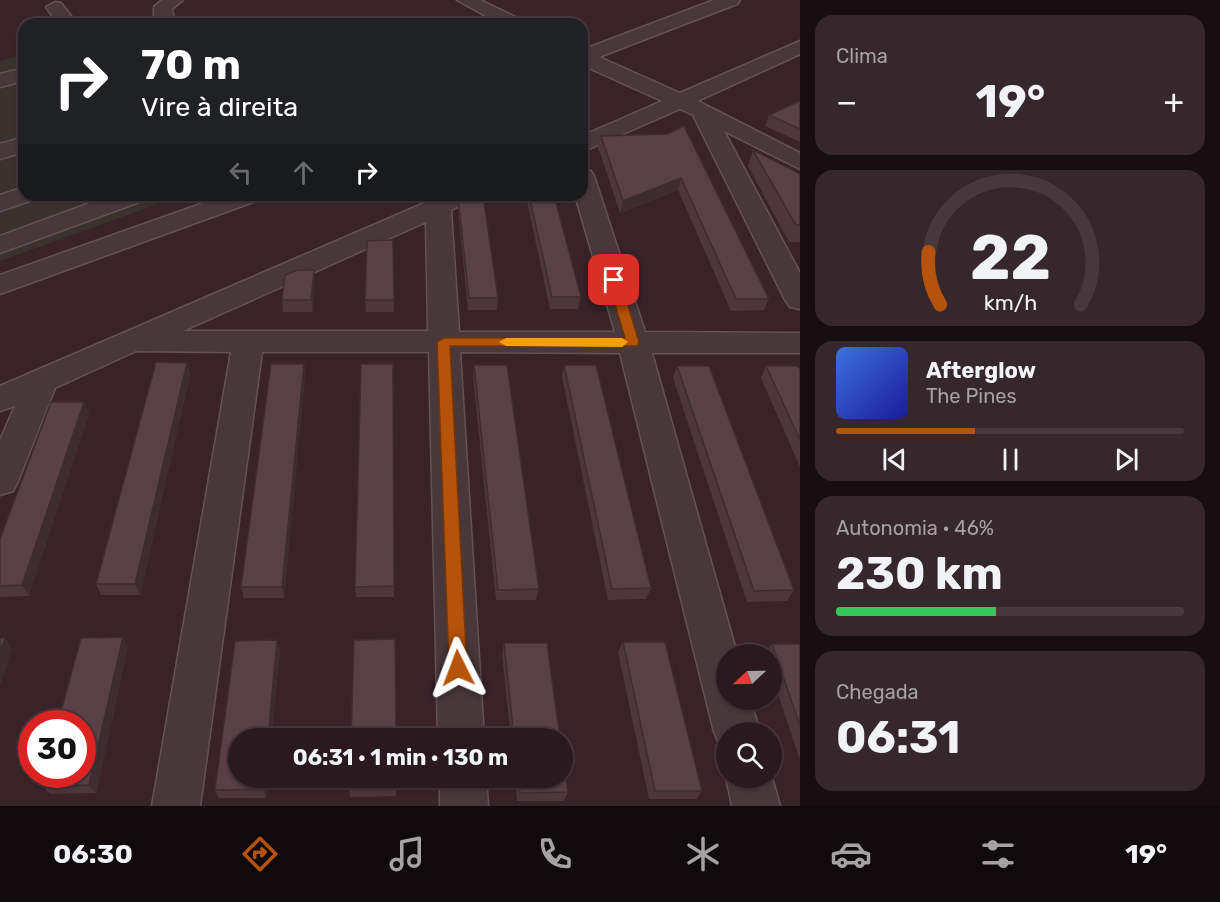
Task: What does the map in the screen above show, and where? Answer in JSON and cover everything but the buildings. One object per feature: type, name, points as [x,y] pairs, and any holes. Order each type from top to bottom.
[{"type":"street","points":[[163,18],[164,7],[174,0]]},
{"type":"street","points":[[466,0],[503,18]]},
{"type":"street","points":[[588,55],[731,0]]},
{"type":"street","points":[[488,10],[510,3]]},
{"type":"street","points":[[55,7],[63,18]]},
{"type":"street","points":[[588,142],[800,46]]},
{"type":"street","points":[[767,60],[792,71]]},
{"type":"street","points":[[592,71],[702,111],[800,162]]},
{"type":"street","points":[[0,81],[18,76]]},
{"type":"street","points":[[702,111],[800,300]]},
{"type":"street","points":[[0,152],[18,146]]},
{"type":"street","points":[[588,196],[633,342],[716,654]]},
{"type":"street","points":[[0,203],[18,197]]},
{"type":"street","points":[[0,245],[120,201]]},
{"type":"street","points":[[0,285],[226,201]]},
{"type":"street","points":[[0,399],[449,201]]},
{"type":"street","points":[[451,201],[444,342],[461,728]]},
{"type":"street","points":[[53,226],[79,257]]},
{"type":"street","points":[[130,341],[800,343]]},
{"type":"street","points":[[176,806],[248,341]]},
{"type":"street","points":[[0,481],[42,380]]},
{"type":"street","points":[[463,788],[464,806]]},
{"type":"street","points":[[752,788],[756,806]]},
{"type":"shaded area","points":[[18,56],[18,201],[166,201],[0,261],[0,61]]},
{"type":"slow traffic","points":[[506,342],[622,342]]},
{"type":"route","points":[[458,668],[444,342],[633,342],[614,280]]}]
